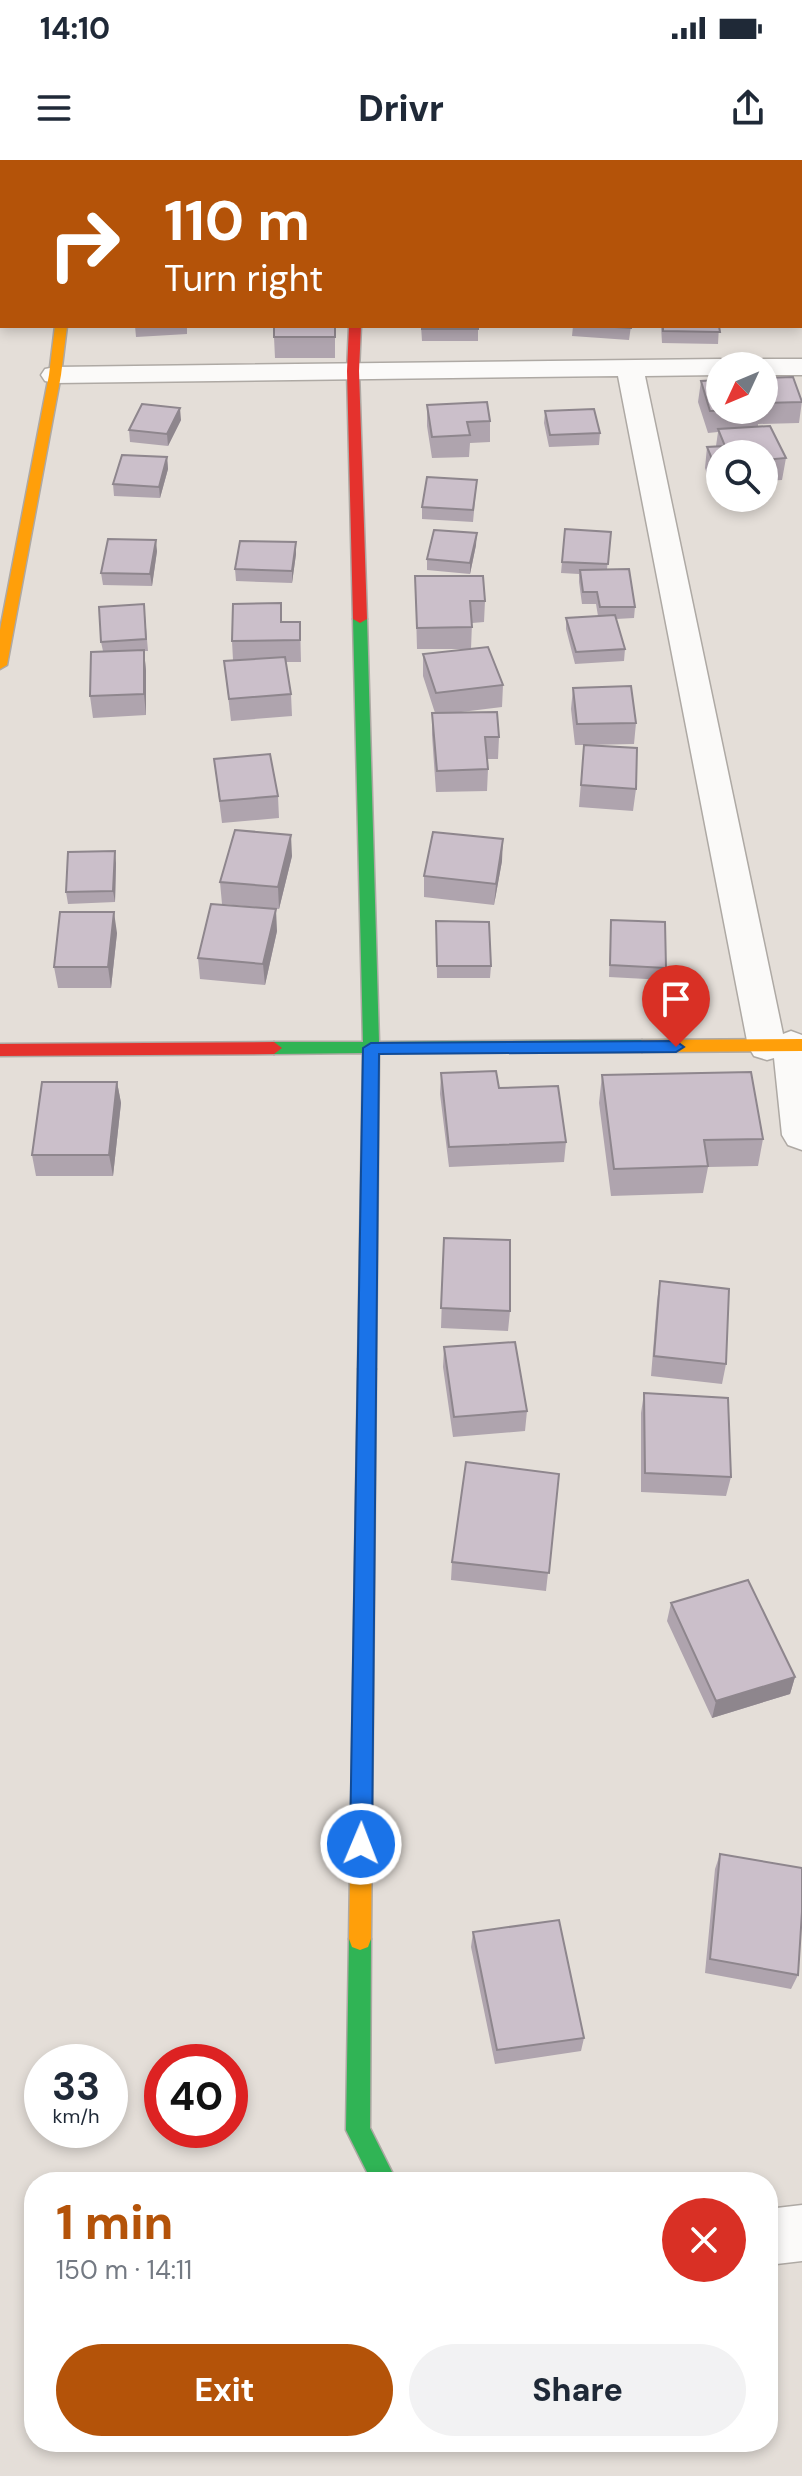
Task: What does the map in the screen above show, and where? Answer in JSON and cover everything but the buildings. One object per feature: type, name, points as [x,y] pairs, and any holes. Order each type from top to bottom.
[{"type":"street","points":[[0,665],[5,604],[55,375],[61,328]]},
{"type":"street","points":[[355,328],[353,371],[371,1048],[358,2130],[380,2172]]},
{"type":"street","points":[[55,375],[706,367]]},
{"type":"street","points":[[778,367],[802,367]]},
{"type":"street","points":[[630,368],[787,1045],[802,1135]]},
{"type":"street","points":[[0,1050],[787,1045]]},
{"type":"street","points":[[778,2236],[802,2233]]},
{"type":"traffic: fast","points":[[360,619],[371,1048],[367,1369]]},
{"type":"traffic: fast","points":[[274,1048],[642,1046]]},
{"type":"traffic: fast","points":[[360,1939],[358,2130],[380,2172]]},
{"type":"traffic: slow","points":[[0,665],[55,375],[61,328]]},
{"type":"traffic: slow","points":[[642,1046],[802,1045]]},
{"type":"traffic: slow","points":[[360,1939],[367,1369]]},
{"type":"traffic: jam","points":[[355,328],[353,371],[360,619]]},
{"type":"traffic: jam","points":[[0,1050],[274,1048]]},
{"type":"route","points":[[361,1844],[371,1048],[676,1047]]}]
